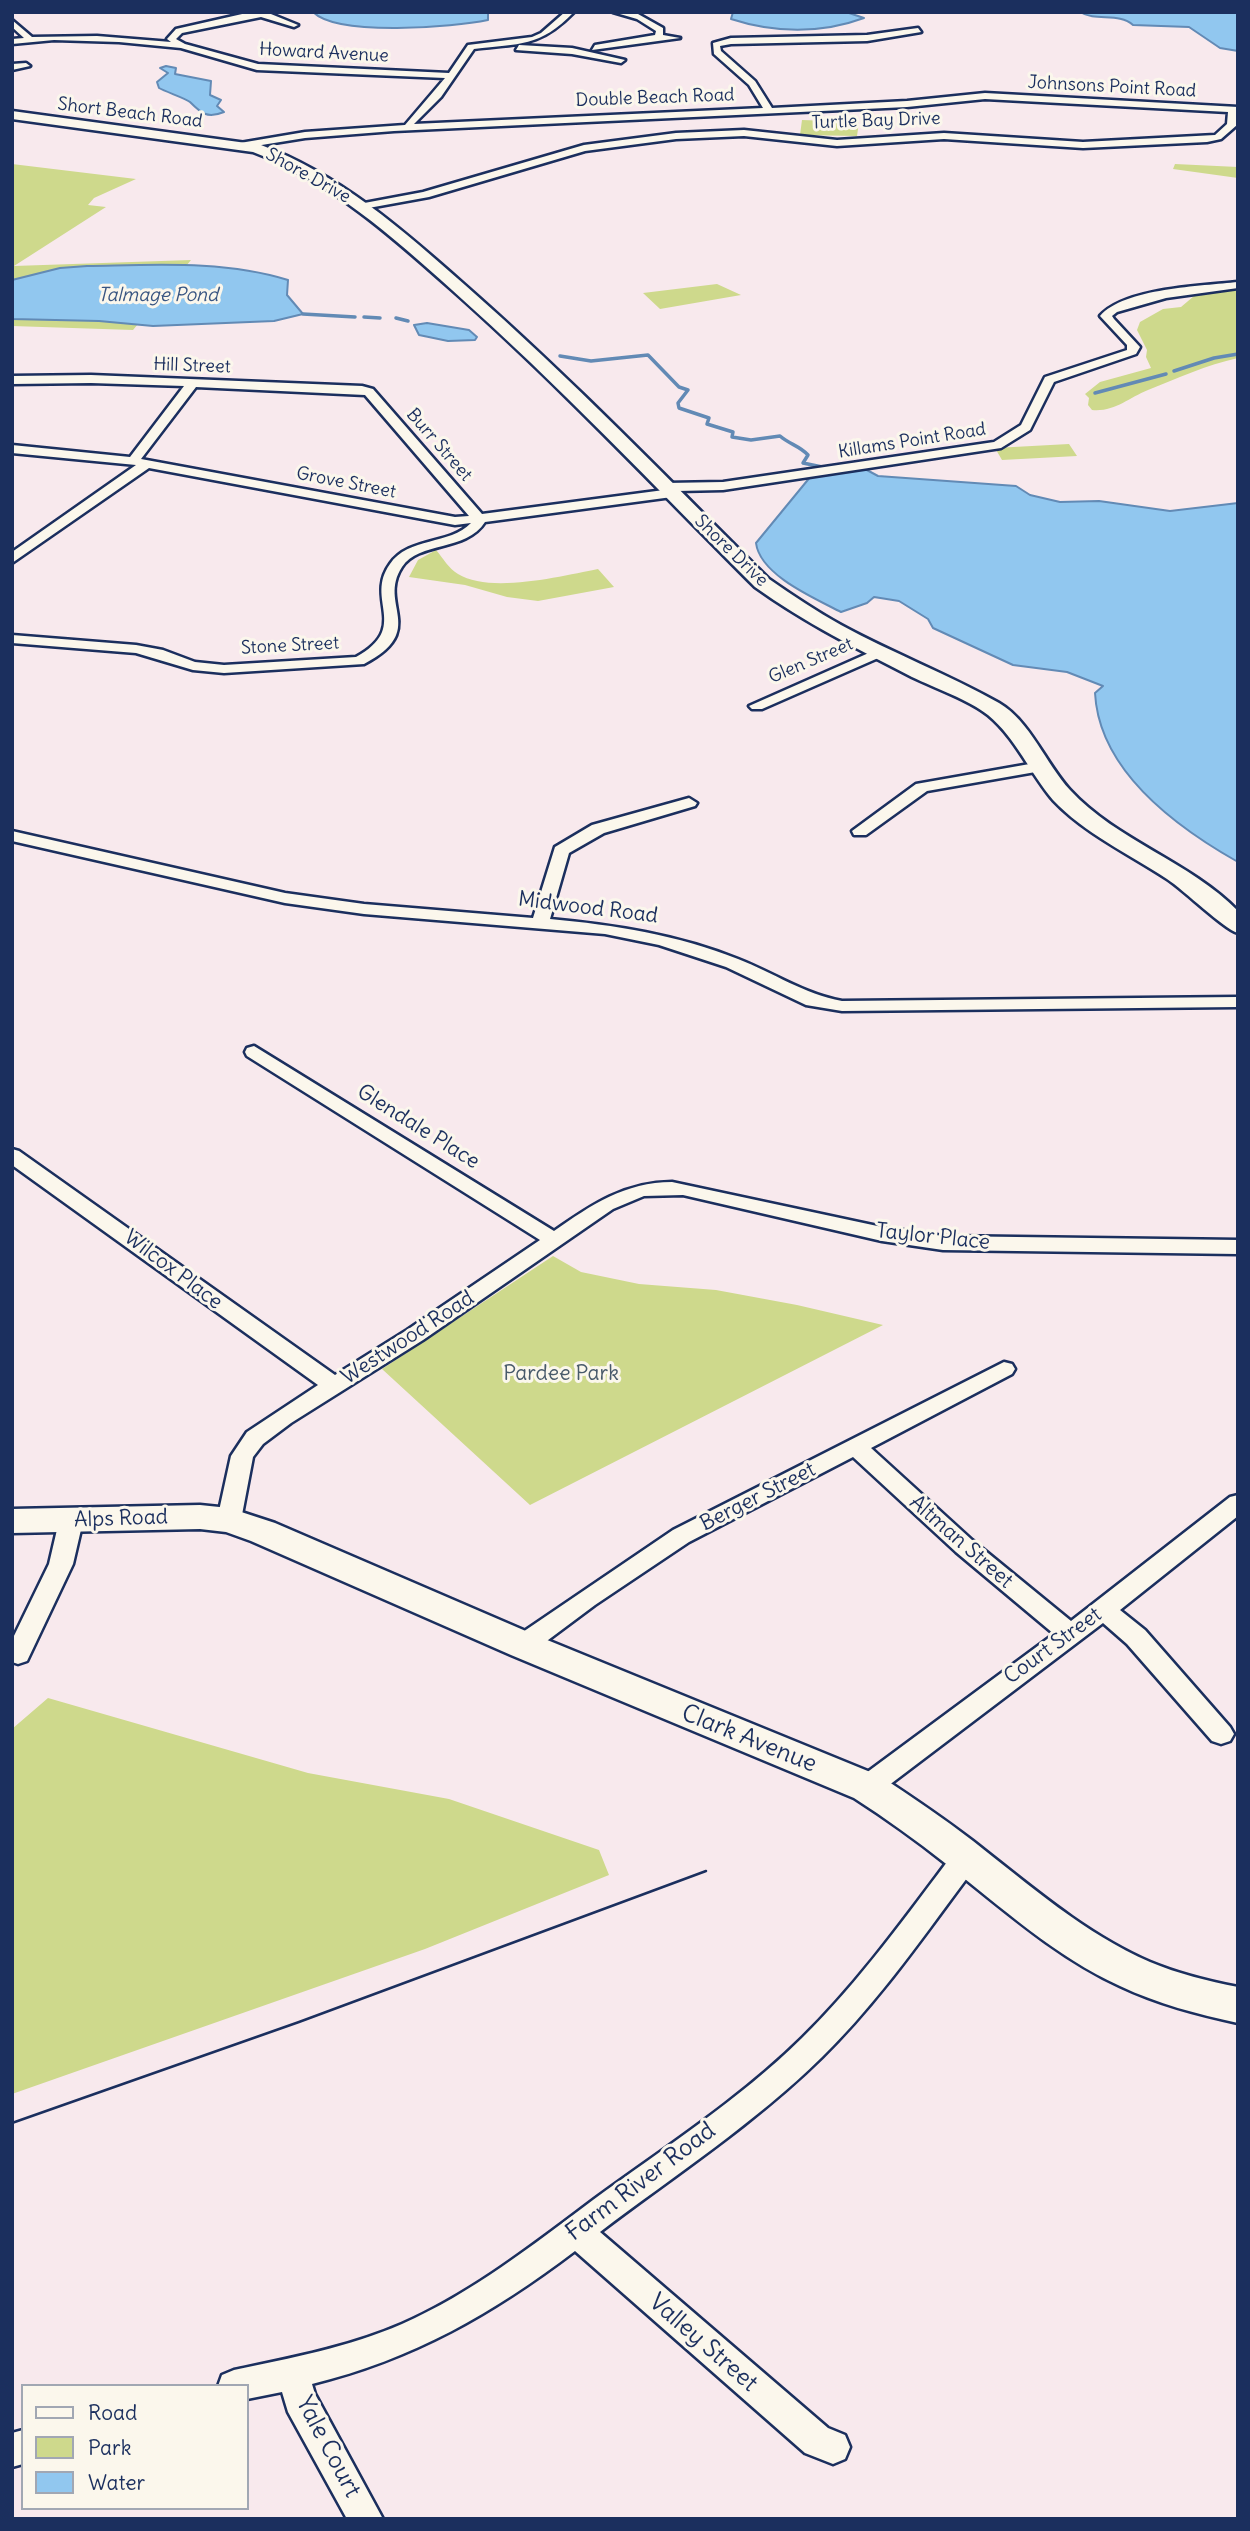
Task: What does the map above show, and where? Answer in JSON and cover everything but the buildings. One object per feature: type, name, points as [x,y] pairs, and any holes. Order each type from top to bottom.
[{"type":"main road","name":"Short Beach Road","points":[[12,115],[250,147]]},
{"type":"main road","name":"Shore Drive","points":[[250,147],[280,157],[368,209],[519,340],[775,593],[823,624],[995,709],[1075,808],[1195,885],[1238,926]]},
{"type":"main road","name":"Alps Road","points":[[12,1521],[191,1517],[229,1520]]},
{"type":"main road","name":"Clark Avenue","points":[[229,1520],[867,1787],[900,1806],[1056,1929],[1126,1971],[1176,1993],[1238,2005]]},
{"type":"street","points":[[492,46],[544,35],[570,12]]},
{"type":"street","points":[[617,12],[631,13],[652,22],[660,30],[659,36]]},
{"type":"street","name":"Howard Avenue","points":[[293,25],[259,13],[179,31],[171,38],[182,46],[257,67],[452,76]]},
{"type":"street","points":[[12,22],[30,38]]},
{"type":"street","points":[[768,110],[752,83],[717,52],[716,45],[731,41],[867,38],[918,30]]},
{"type":"street","points":[[572,51],[627,45],[659,36],[676,38]]},
{"type":"street","points":[[12,42],[30,38],[182,46]]},
{"type":"street","points":[[408,127],[438,95],[471,47],[572,51],[621,60]]},
{"type":"street","points":[[12,67],[26,66]]},
{"type":"street","name":"Double Beach Road","points":[[250,147],[327,134],[408,127],[907,104],[985,96]]},
{"type":"street","name":"Johnsons Point Road","points":[[985,96],[1236,110]]},
{"type":"street","name":"Turtle Bay Drive","points":[[368,209],[403,206],[425,195],[476,178],[584,148],[664,137],[744,133],[837,143],[944,136],[1061,145],[1180,142],[1218,137],[1232,125],[1236,110]]},
{"type":"street","name":"Killams Point Road","points":[[672,493],[996,445],[1026,427],[1049,380],[1070,370],[1132,352],[1134,347],[1130,341],[1110,324],[1106,316],[1108,309],[1135,300],[1238,285]]},
{"type":"street","name":"Hill Street","points":[[12,380],[91,379],[345,389],[369,393]]},
{"type":"street","points":[[12,559],[140,463],[191,385]]},
{"type":"street","name":"Burr Street","points":[[369,393],[480,520]]},
{"type":"street","name":"Grove Street","points":[[12,449],[140,463],[433,518],[480,520],[672,493]]},
{"type":"street","name":"Stone Street","points":[[12,639],[136,649],[158,653],[193,666],[224,669],[359,661],[378,654],[387,641],[393,621],[391,573],[398,561],[412,552],[472,531],[480,520]]},
{"type":"street","name":"Glen Street","points":[[757,706],[880,652]]},
{"type":"street","points":[[859,831],[922,787],[1041,767]]},
{"type":"street","points":[[541,922],[561,851],[598,829],[689,803]]},
{"type":"street","name":"Midwood Road","points":[[12,836],[285,898],[364,909],[605,929],[663,940],[732,963],[812,1001],[842,1006],[1238,1002]]},
{"type":"street","name":"Glendale Place","points":[[254,1052],[556,1241]]},
{"type":"street","name":"Wilcox Place","points":[[12,1155],[334,1385]]},
{"type":"street","name":"Taylor Place","points":[[634,1191],[661,1187],[683,1189],[882,1234],[943,1242],[1238,1247]]},
{"type":"street","name":"Westwood Road","points":[[229,1520],[242,1456],[255,1438],[283,1417],[415,1335],[606,1205],[634,1191]]},
{"type":"street","name":"Berger Street","points":[[523,1645],[556,1619],[681,1536],[1004,1368]]},
{"type":"street","name":"Altman Street","points":[[855,1447],[964,1546],[1070,1634]]},
{"type":"street","name":"Court Street","points":[[867,1787],[1104,1610],[1149,1571],[1238,1503]]},
{"type":"street","points":[[18,1654],[61,1564],[71,1521]]},
{"type":"street","points":[[1104,1610],[1136,1637],[1221,1734]]},
{"type":"street","name":"Farm River Road","points":[[242,2384],[357,2356],[416,2334],[476,2301],[576,2231],[731,2115],[809,2051],[889,1961],[966,1858]]},
{"type":"street","name":"Valley Street","points":[[576,2231],[817,2441],[833,2447]]},
{"type":"street","name":"Yale Court","points":[[293,2373],[300,2400],[366,2519]]},
{"type":"green space","points":[[802,120],[859,122],[857,136],[800,135]]},
{"type":"green space","points":[[12,164],[136,179],[94,198],[88,205],[106,207],[14,266],[191,260],[133,330],[12,326]]},
{"type":"green space","points":[[1175,164],[1238,167],[1238,178],[1173,169]]},
{"type":"green space","points":[[717,284],[741,295],[660,309],[643,293]]},
{"type":"green space","points":[[1238,290],[1238,358],[1192,372],[1108,409],[1092,410],[1088,405],[1089,398],[1085,394],[1100,382],[1151,368],[1146,357],[1147,350],[1137,330],[1140,322],[1163,309],[1181,307],[1194,296]]},
{"type":"green space","points":[[1069,444],[1077,456],[1002,460],[995,448]]},
{"type":"green space","points":[[436,550],[455,572],[472,580],[488,583],[526,582],[598,569],[614,587],[538,601],[507,597],[465,585],[409,577],[418,560]]},
{"type":"green space","name":"Pardee Park","points":[[553,1256],[581,1272],[639,1284],[716,1290],[883,1325],[530,1505],[382,1369]]},
{"type":"green space","points":[[48,1698],[308,1773],[449,1799],[599,1850],[609,1875],[425,1949],[12,2094],[12,1729]]},
{"type":"water","points":[[313,12],[488,12],[488,20],[424,27],[370,27],[326,20]]},
{"type":"water","points":[[733,12],[846,12],[864,18],[831,27],[798,30],[747,24],[731,19]]},
{"type":"water","points":[[1080,12],[1238,12],[1238,51],[1220,48],[1189,27],[1133,25],[1121,19]]},
{"type":"water","points":[[160,68],[176,68],[175,74],[211,81],[210,95],[221,100],[217,106],[224,112],[205,114],[188,100],[159,88],[157,82],[168,73]]},
{"type":"water","name":"Talmage Pond","points":[[189,265],[264,274],[288,280],[287,295],[303,314],[274,321],[153,326],[99,321],[12,319],[12,280],[60,268]]},
{"type":"water","points":[[427,323],[469,330],[477,337],[475,340],[448,341],[419,335],[414,325]]},
{"type":"water","points":[[865,469],[878,476],[1016,486],[1030,495],[1060,502],[1099,501],[1170,511],[1238,503],[1238,862],[1167,814],[1126,772],[1110,747],[1100,721],[1095,693],[1103,686],[1067,672],[1013,665],[933,628],[928,619],[899,601],[874,597],[867,603],[841,612],[790,584],[767,565],[756,543],[811,476]]},
{"type":"waterway","points":[[303,314],[355,317]]},
{"type":"waterway","points":[[364,317],[380,318]]},
{"type":"waterway","points":[[396,318],[408,321]]},
{"type":"waterway","points":[[1174,371],[1214,358],[1238,354]]},
{"type":"waterway","points":[[560,356],[591,361],[648,355],[679,387],[688,390],[678,403],[679,408],[709,418],[707,424],[733,432],[732,437],[751,440],[780,436],[808,455],[803,463],[827,468]]},
{"type":"waterway","points":[[1095,393],[1166,374]]},
{"type":"tram line","points":[[12,2123],[299,2022],[706,1871]]}]
